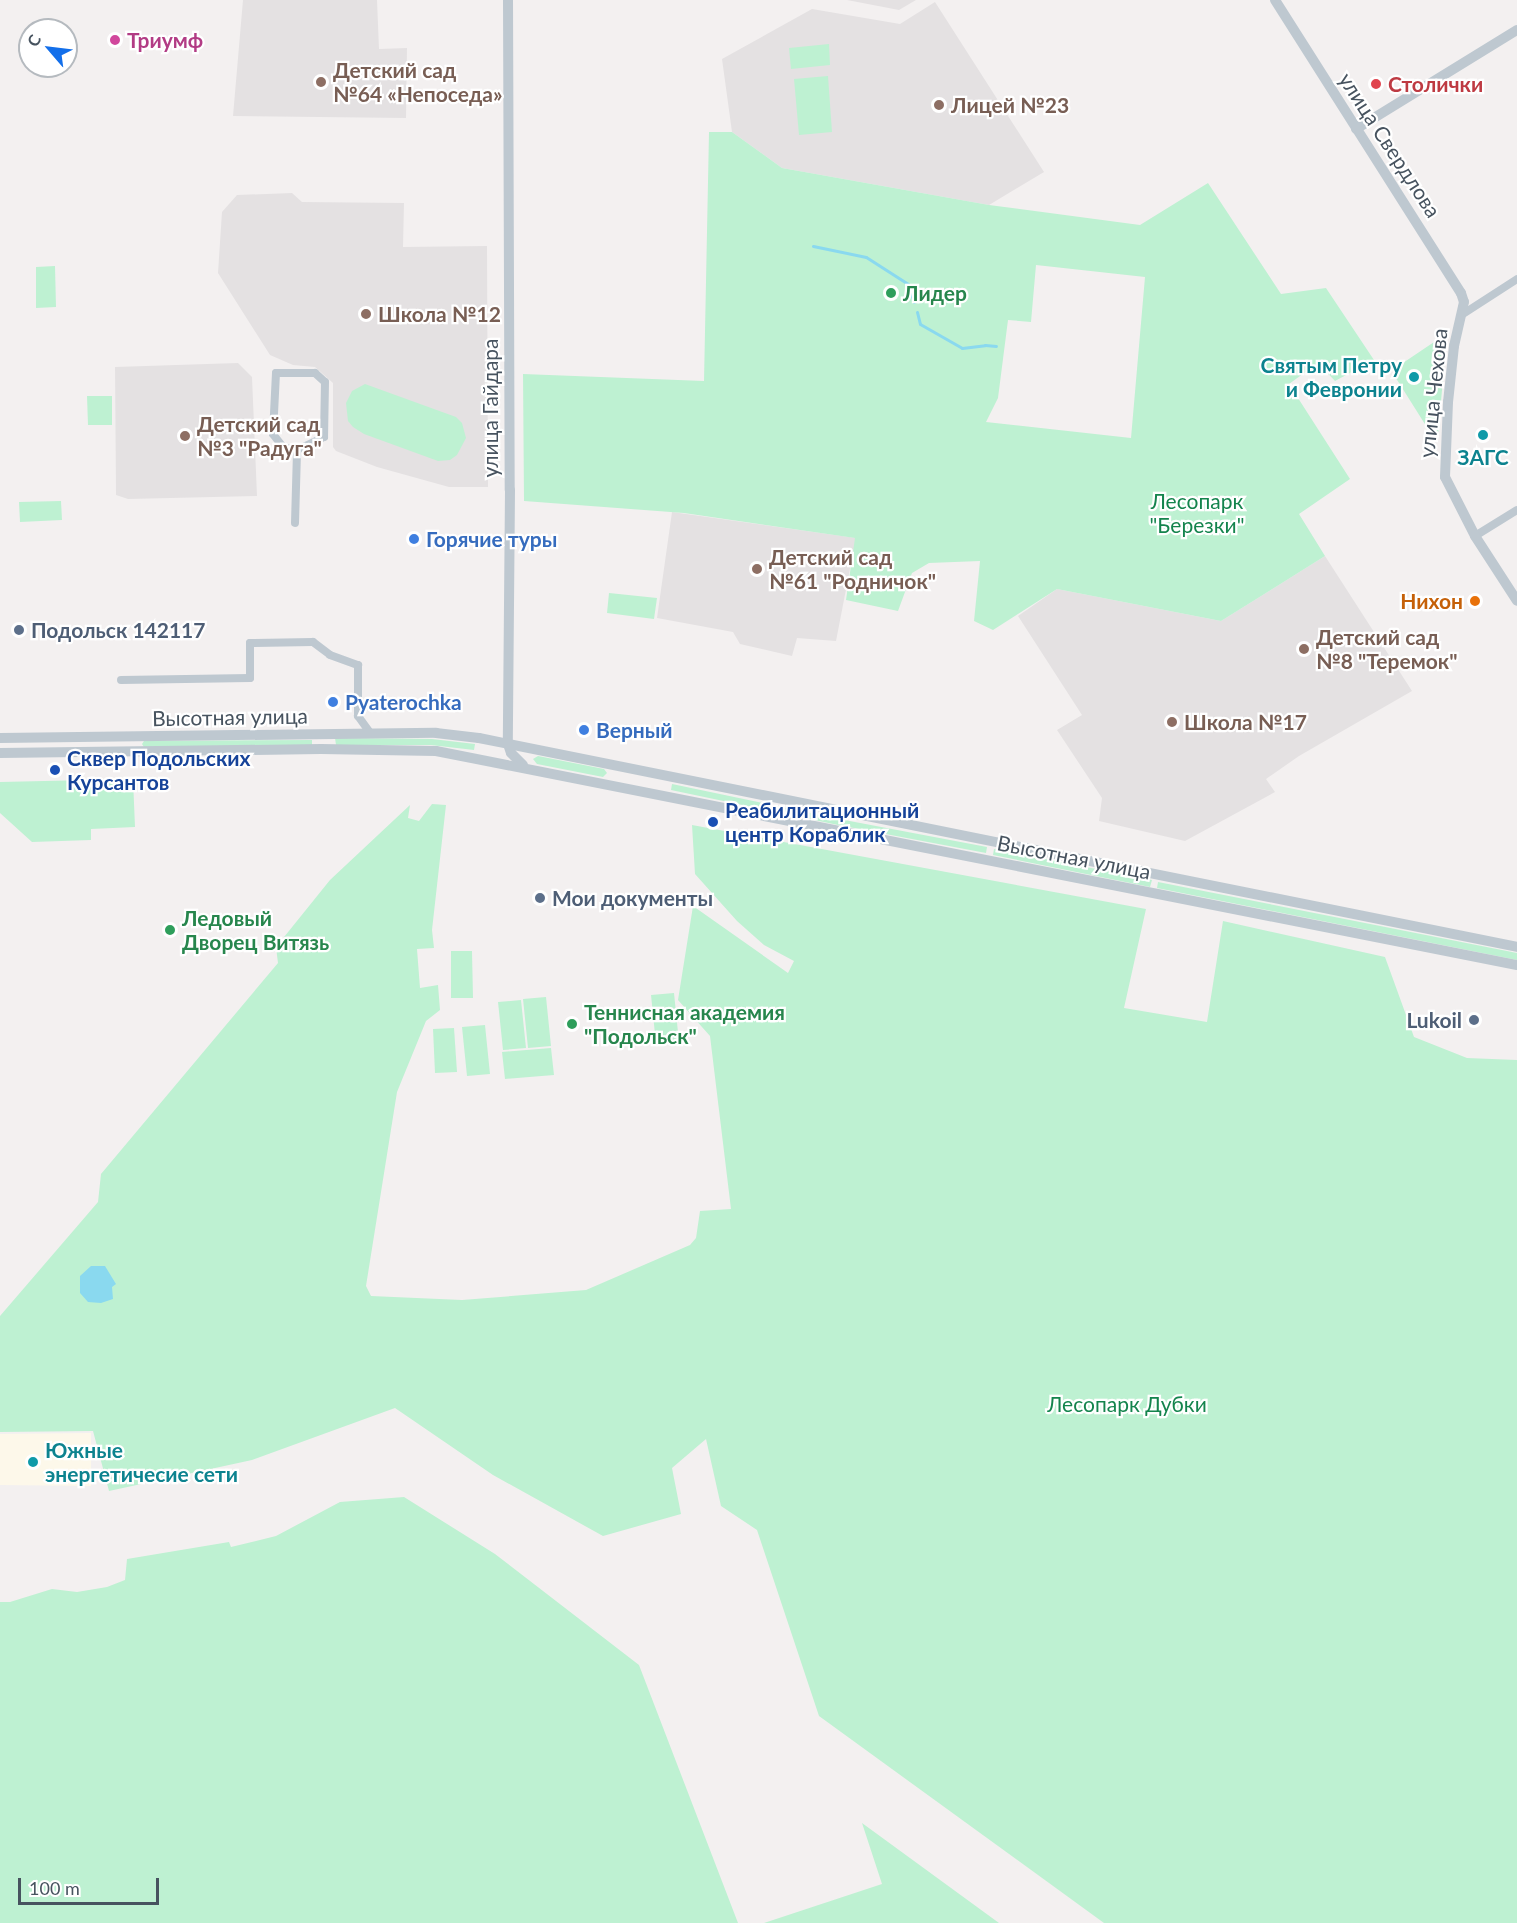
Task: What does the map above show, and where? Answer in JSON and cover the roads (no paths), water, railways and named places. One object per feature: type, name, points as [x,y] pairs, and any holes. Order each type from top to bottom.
[{"type":"street","name":"улица Гайдара","points":[[508,0],[510,490],[508,744]]},
{"type":"street","name":"улица Свердлова","points":[[1275,0],[1461,292],[1464,302],[1462,314]]},
{"type":"street","points":[[1356,129],[1517,30]]},
{"type":"street","points":[[1462,314],[1517,279]]},
{"type":"street","name":"улица Чехова","points":[[1462,314],[1454,346],[1444,468],[1448,487],[1475,536],[1517,601]]},
{"type":"street","points":[[276,373],[315,373],[325,382],[324,437],[297,450],[283,447],[273,434],[276,373]]},
{"type":"street","points":[[295,523],[297,450]]},
{"type":"street","points":[[1475,536],[1517,510]]},
{"type":"street","points":[[121,680],[250,678],[250,643],[313,642],[330,655],[358,664],[358,716],[371,734]]},
{"type":"street","name":"Высотная улица","points":[[0,738],[436,733],[508,744],[1517,947]]},
{"type":"street","name":"Высотная улица","points":[[325,735],[325,750]]},
{"type":"street","name":"Высотная улица","points":[[135,738],[135,753]]},
{"type":"street","points":[[484,758],[495,756],[508,744],[516,760],[525,766]]},
{"type":"street","name":"Высотная улица","points":[[0,753],[436,751],[525,766],[1517,965]]},
{"type":"street","points":[[624,786],[627,769]]},
{"type":"water","points":[[91,1266],[105,1266],[116,1284],[112,1287],[113,1299],[101,1303],[88,1302],[80,1293],[80,1276]]},
{"type":"waterway","points":[[813,246],[866,257],[908,284],[914,302]]},
{"type":"waterway","points":[[917,312],[920,324],[962,348],[996,346]]},
{"type":"place","name":"Триумф","points":[[115,40]]},
{"type":"place","name":"Детский сад №64 «Непоседа»","points":[[321,82]]},
{"type":"place","name":"Столички","points":[[1376,84]]},
{"type":"place","name":"Лицей №23","points":[[939,105]]},
{"type":"place","name":"Лидер","points":[[891,293]]},
{"type":"place","name":"Школа №12","points":[[366,314]]},
{"type":"place","name":"Святым Петру и Февронии","points":[[1414,377]]},
{"type":"place","name":"ЗАГС","points":[[1483,435]]},
{"type":"place","name":"Детский сад №3 \"Радуга\"","points":[[185,436]]},
{"type":"place","name":"Горячие туры","points":[[414,539]]},
{"type":"place","name":"Детский сад №61 \"Родничок\"","points":[[757,569]]},
{"type":"place","name":"Нихон","points":[[1475,601]]},
{"type":"place","name":"Подольск 142117","points":[[19,630]]},
{"type":"place","name":"Детский сад №8 \"Теремок\"","points":[[1304,649]]},
{"type":"place","name":"Pyaterochka","points":[[333,702]]},
{"type":"place","name":"Школа №17","points":[[1172,722]]},
{"type":"place","name":"Верный","points":[[584,730]]},
{"type":"place","name":"Сквер Подольских Курсантов","points":[[55,770]]},
{"type":"place","name":"Реабилитационный центр Кораблик","points":[[713,822]]},
{"type":"place","name":"Мои документы","points":[[540,898]]},
{"type":"place","name":"Ледовый Дворец Витязь","points":[[170,930]]},
{"type":"place","name":"Lukoil","points":[[1474,1020]]},
{"type":"place","name":"Теннисная академия \"Подольск\"","points":[[572,1024]]},
{"type":"place","name":"Южные энергетичесие сети","points":[[33,1462]]},
{"type":"park label","name":"Лесопарк \"Березки\"","points":[[1197,513]]},
{"type":"park label","name":"Лесопарк Дубки","points":[[1127,1404]]}]
